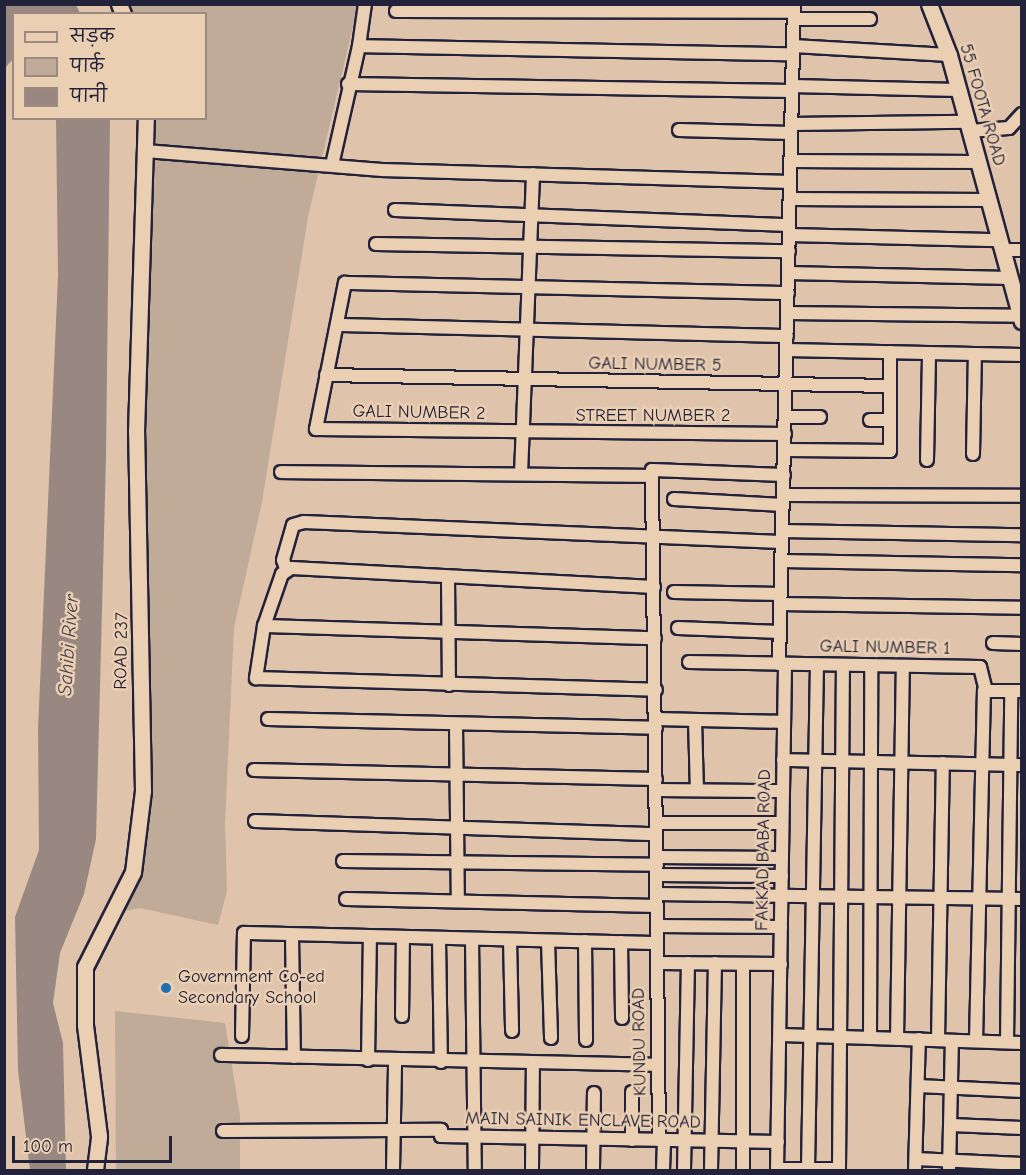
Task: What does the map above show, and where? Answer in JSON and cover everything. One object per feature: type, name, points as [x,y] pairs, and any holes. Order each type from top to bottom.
[{"type":"street","points":[[332,165],[348,84],[359,46],[365,4]]},
{"type":"street","name":"55 FOOTA ROAD","points":[[929,4],[949,55],[1021,318]]},
{"type":"street","points":[[396,11],[524,14],[536,7],[794,12],[870,19]]},
{"type":"street","name":"FAKKAD BABA ROAD","points":[[777,1170],[784,722],[780,632],[794,12]]},
{"type":"street","points":[[359,46],[793,50],[949,55]]},
{"type":"street","points":[[348,84],[958,90]]},
{"type":"street","points":[[679,130],[968,126],[1009,128],[1022,114]]},
{"type":"street","name":"ROAD 237","points":[[95,1170],[99,1136],[86,1025],[86,967],[133,872],[143,791],[136,432],[146,120]]},
{"type":"street","points":[[145,151],[332,165],[790,182]]},
{"type":"street","points":[[791,161],[978,162]]},
{"type":"street","points":[[521,474],[525,333],[533,246],[533,174]]},
{"type":"street","points":[[790,199],[989,200]]},
{"type":"street","points":[[395,210],[534,215],[789,230],[1001,245],[1022,250]]},
{"type":"street","points":[[376,243],[789,251]]},
{"type":"street","points":[[788,273],[1010,278]]},
{"type":"street","points":[[326,375],[345,284],[788,292]]},
{"type":"street","points":[[787,313],[1021,318]]},
{"type":"street","points":[[337,325],[525,333],[787,336]]},
{"type":"street","points":[[786,350],[1022,356]]},
{"type":"street","points":[[784,450],[890,451],[890,352]]},
{"type":"street","points":[[927,460],[929,353]]},
{"type":"street","points":[[973,454],[975,354]]},
{"type":"street","name":"GALI NUMBER 5","points":[[326,375],[524,381],[890,386]]},
{"type":"street","name":"GALI NUMBER 2","points":[[326,375],[316,429],[522,433]]},
{"type":"street","points":[[785,417],[820,417]]},
{"type":"street","points":[[870,420],[890,420]]},
{"type":"street","name":"STREET NUMBER 2","points":[[522,433],[785,434]]},
{"type":"street","points":[[282,472],[651,476],[658,467],[784,476]]},
{"type":"street","name":"KUNDU ROAD","points":[[651,476],[656,690],[658,1065],[663,1170]]},
{"type":"street","points":[[674,499],[783,500],[1022,496]]},
{"type":"street","points":[[656,690],[256,678],[264,626],[286,569],[283,560],[293,525],[304,522],[652,537],[1022,535]]},
{"type":"street","points":[[782,561],[1022,565]]},
{"type":"street","points":[[286,569],[654,586]]},
{"type":"street","points":[[448,577],[449,685]]},
{"type":"street","points":[[674,592],[781,599],[1022,608]]},
{"type":"street","points":[[264,626],[655,638]]},
{"type":"street","points":[[678,628],[780,632]]},
{"type":"street","points":[[993,644],[1022,644]]},
{"type":"street","name":"GALI NUMBER 1","points":[[689,662],[984,669],[984,690]]},
{"type":"street","points":[[808,1169],[817,665]]},
{"type":"street","points":[[777,1170],[839,1169],[838,1037],[843,665]]},
{"type":"street","points":[[870,1038],[869,897],[874,762],[871,666]]},
{"type":"street","points":[[897,1039],[903,666]]},
{"type":"street","points":[[976,1041],[984,690],[1016,691],[1016,765],[1007,899],[1007,1042]]},
{"type":"street","points":[[268,719],[456,723],[656,724],[695,720],[784,722]]},
{"type":"street","points":[[695,720],[697,790]]},
{"type":"street","points":[[456,723],[459,901]]},
{"type":"street","points":[[783,760],[1016,765]]},
{"type":"street","points":[[938,1040],[943,763]]},
{"type":"street","points":[[254,770],[456,774],[656,784],[697,790],[783,790]]},
{"type":"street","points":[[255,821],[457,827],[656,828],[782,823]]},
{"type":"street","points":[[657,866],[782,858]]},
{"type":"street","points":[[343,861],[657,866],[782,876]]},
{"type":"street","points":[[345,899],[657,900],[782,895],[1022,899]]},
{"type":"street","points":[[657,926],[781,927]]},
{"type":"street","points":[[242,1036],[244,933],[370,938],[657,943]]},
{"type":"street","points":[[292,936],[294,1057]]},
{"type":"street","points":[[402,1016],[403,937]]},
{"type":"street","points":[[369,1060],[370,938]]},
{"type":"street","points":[[439,939],[441,1062]]},
{"type":"street","points":[[472,939],[477,1062],[475,1170]]},
{"type":"street","points":[[510,940],[512,1031]]},
{"type":"street","points":[[548,941],[551,1038]]},
{"type":"street","points":[[585,941],[586,1040]]},
{"type":"street","points":[[621,942],[622,1018]]},
{"type":"street","points":[[657,963],[781,964]]},
{"type":"street","points":[[684,1170],[688,963]]},
{"type":"street","points":[[711,1170],[715,963]]},
{"type":"street","points":[[743,963],[743,1170]]},
{"type":"street","points":[[780,1035],[1022,1043]]},
{"type":"street","points":[[919,1040],[915,1165],[1017,1166]]},
{"type":"street","points":[[949,1165],[952,1041]]},
{"type":"street","points":[[221,1055],[395,1061],[658,1065]]},
{"type":"street","points":[[393,1170],[395,1061]]},
{"type":"street","points":[[531,1170],[533,1063]]},
{"type":"street","points":[[918,1086],[1022,1091]]},
{"type":"street","points":[[632,1092],[632,1140]]},
{"type":"street","points":[[593,1170],[594,1093]]},
{"type":"street","points":[[951,1125],[1022,1128]]},
{"type":"street","name":"MAIN SAINIK ENCLAVE ROAD","points":[[224,1131],[441,1130],[441,1136],[778,1142]]},
{"type":"green space","points":[[126,5],[358,5],[308,217],[262,502],[234,628],[225,823],[227,891],[218,925],[140,908],[121,912],[137,866],[139,427],[154,120],[207,120],[207,12],[130,12]]},
{"type":"green space","points":[[115,1011],[225,1023],[240,1116],[240,1170],[116,1170]]},
{"type":"water","points":[[5,4],[76,5],[80,12],[12,12],[12,60],[5,68]]},
{"type":"water","name":"Sahibi River","points":[[56,120],[110,120],[106,458],[96,839],[84,894],[60,953],[53,1003],[63,1043],[66,1170],[30,1170],[18,1070],[15,917],[39,850],[38,729],[58,276]]},
{"type":"place","name":"Government Co-ed Secondary School","points":[[166,988]]}]
